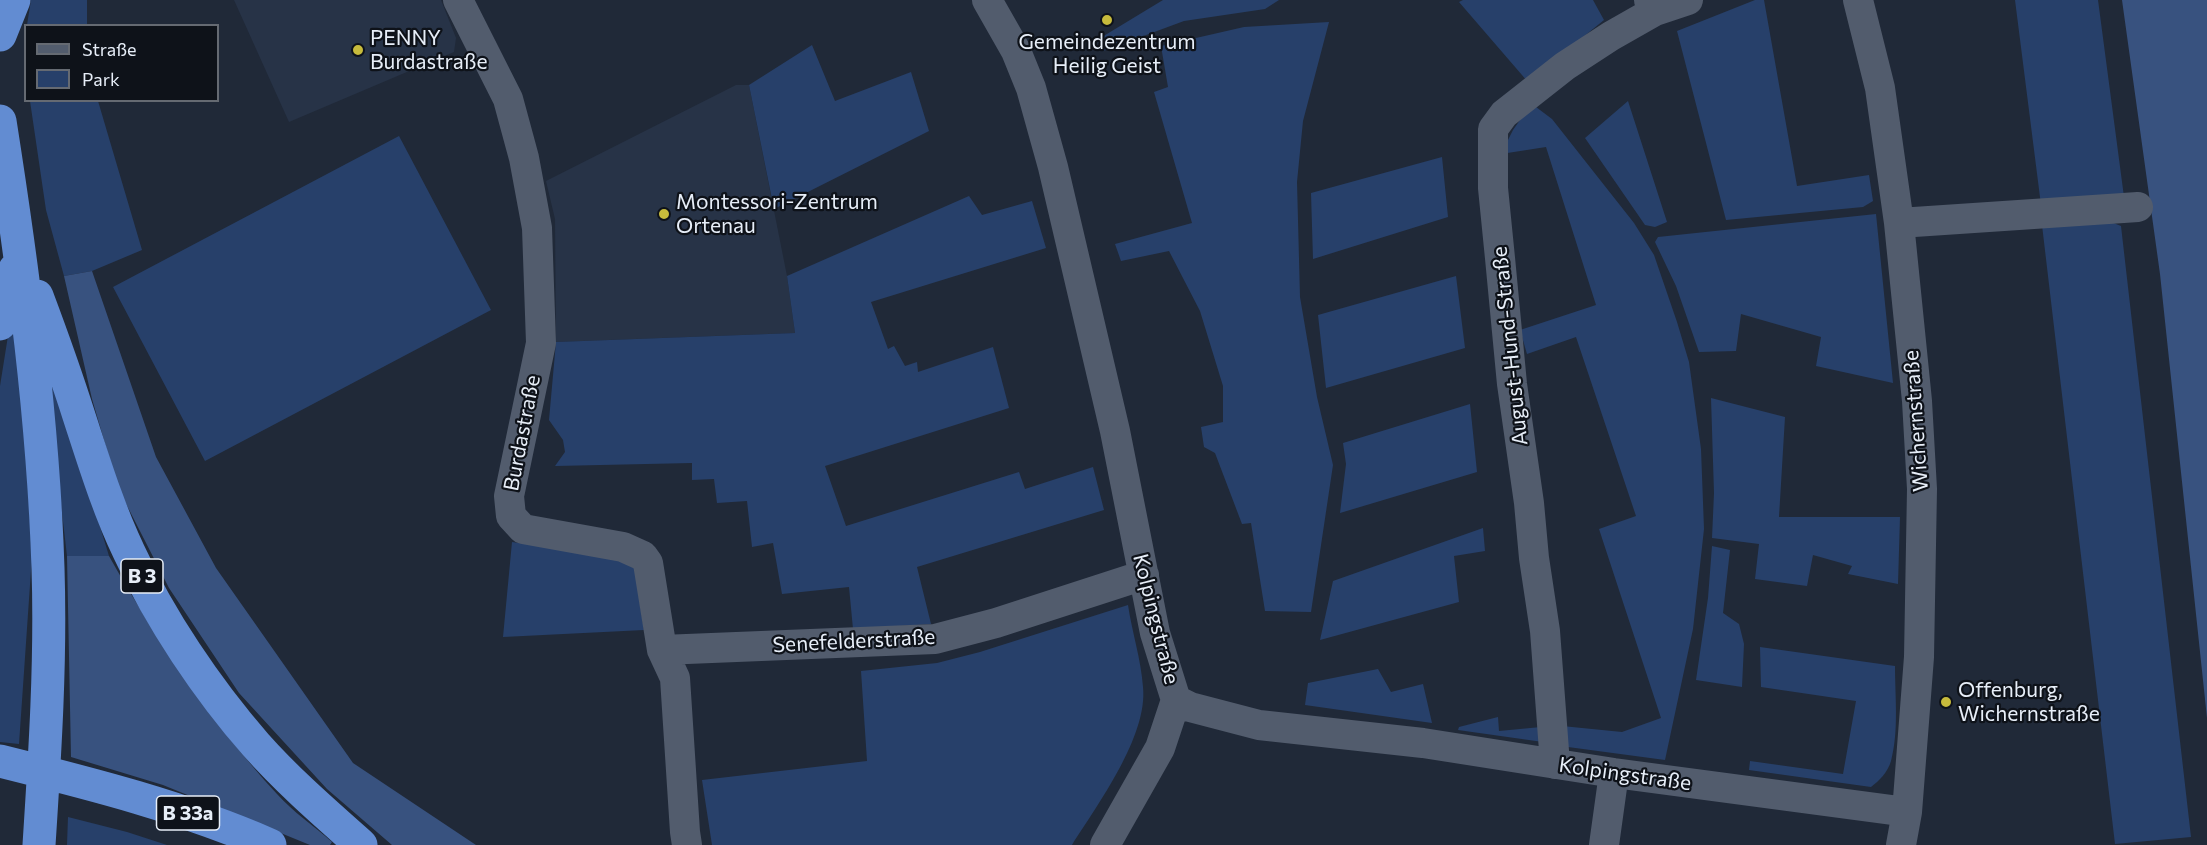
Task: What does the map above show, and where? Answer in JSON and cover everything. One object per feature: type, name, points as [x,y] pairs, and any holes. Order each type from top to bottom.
[{"type":"highway","points":[[0,34],[14,0]]},
{"type":"highway","name":"B 3","points":[[0,121],[20,249],[39,430],[48,568],[47,682],[39,845]]},
{"type":"highway","points":[[0,324],[20,249]]},
{"type":"highway","name":"B 3","points":[[20,249],[61,362],[102,487],[129,552],[165,620],[208,684],[256,745],[316,805],[361,845]]},
{"type":"highway","name":"B 33a","points":[[0,761],[108,799],[207,845]]},
{"type":"highway","name":"B 33a","points":[[0,783],[168,806],[270,845]]},
{"type":"street","name":"Burdastraße","points":[[459,0],[508,99],[524,158],[537,228],[541,342],[508,496],[511,516],[523,529],[623,547],[643,556],[648,563],[662,650],[675,678],[687,845]]},
{"type":"street","name":"Kolpingstraße","points":[[987,0],[1016,51],[1031,88],[1053,167],[1115,430],[1155,633],[1176,700],[1200,711],[1259,725],[1423,743],[1614,774],[1907,812]]},
{"type":"street","points":[[1652,6],[1688,0]]},
{"type":"street","name":"Wichernstraße","points":[[1858,0],[1880,88],[1899,224],[1917,401],[1922,499],[1919,657],[1907,812],[1901,845]]},
{"type":"street","name":"August-Hund-Straße","points":[[1555,764],[1545,631],[1512,384],[1493,188],[1493,129],[1504,114],[1565,66],[1652,6]]},
{"type":"street","points":[[1899,224],[2139,207]]},
{"type":"street","name":"Senefelderstraße","points":[[662,650],[935,639],[996,623],[1144,575]]},
{"type":"street","points":[[1105,845],[1160,748],[1176,700]]},
{"type":"street","points":[[1604,845],[1614,774]]},
{"type":"shaded area","points":[[234,0],[441,0],[456,38],[454,52],[289,122]]},
{"type":"shaded area","points":[[2122,0],[2207,0],[2207,718],[2160,274]]},
{"type":"shaded area","name":"Montessori-Zentrum Ortenau","points":[[736,85],[749,85],[787,276],[795,333],[556,342],[555,219],[546,181]]},
{"type":"shaded area","points":[[92,271],[156,457],[216,568],[353,763],[476,845],[392,845],[327,789],[239,693],[169,588],[118,488],[92,399],[64,276]]},
{"type":"shaded area","points":[[67,556],[109,556],[146,619],[207,709],[277,794],[332,842],[330,845],[310,845],[163,785],[71,757]]},
{"type":"green space","points":[[31,0],[87,0],[87,24],[27,24]]},
{"type":"green space","points":[[1163,0],[1279,0],[1265,9],[1184,21],[1103,51],[1097,40]]},
{"type":"green space","points":[[1463,0],[1593,0],[1604,20],[1528,82],[1459,2]]},
{"type":"green space","points":[[1755,0],[1764,0],[1797,186],[1869,175],[1873,201],[1863,207],[1726,220],[1677,31]]},
{"type":"green space","points":[[2015,0],[2098,0],[2124,197],[2041,205]]},
{"type":"green space","points":[[1329,22],[1303,121],[1297,182],[1300,297],[1317,397],[1333,465],[1311,612],[1265,611],[1251,523],[1242,524],[1215,453],[1204,447],[1201,427],[1223,422],[1223,386],[1200,311],[1169,251],[1121,261],[1115,244],[1192,223],[1154,92],[1168,87],[1161,46],[1244,27]]},
{"type":"green space","points":[[812,45],[835,101],[911,72],[929,131],[774,209],[749,85]]},
{"type":"green space","points":[[1628,101],[1667,222],[1655,227],[1645,225],[1585,138]]},
{"type":"green space","points":[[30,102],[98,102],[142,250],[92,271],[64,276],[46,210]]},
{"type":"green space","points":[[1536,107],[1552,119],[1634,223],[1654,255],[1689,362],[1701,449],[1704,529],[1693,629],[1665,760],[1568,747],[1562,726],[1622,732],[1661,718],[1599,529],[1636,516],[1576,337],[1527,354],[1520,330],[1596,305],[1546,147],[1501,154],[1513,130],[1527,110]]},
{"type":"green space","points":[[399,136],[491,310],[205,461],[113,287]]},
{"type":"green space","points":[[1442,157],[1448,217],[1313,259],[1311,193]]},
{"type":"green space","points":[[969,196],[982,215],[1032,201],[1046,248],[871,302],[888,349],[894,346],[905,366],[917,362],[918,372],[993,347],[1009,408],[825,466],[846,526],[1019,472],[1025,489],[1093,467],[1104,510],[917,567],[931,624],[853,629],[849,587],[782,594],[773,543],[752,547],[747,501],[717,503],[714,479],[692,480],[692,463],[555,466],[565,452],[563,440],[549,420],[556,342],[795,333],[787,276]]},
{"type":"green space","points":[[1876,214],[1893,383],[1816,366],[1821,337],[1741,314],[1736,351],[1699,352],[1676,286],[1655,242],[1658,237]]},
{"type":"green space","points":[[2111,222],[2121,226],[2191,837],[2115,844],[2042,225]]},
{"type":"green space","points":[[1456,276],[1465,348],[1326,388],[1318,315]]},
{"type":"green space","points":[[11,317],[19,333],[32,556],[19,744],[0,742],[0,386]]},
{"type":"green space","points":[[52,369],[109,556],[67,556],[46,373]]},
{"type":"green space","points":[[1711,398],[1785,417],[1779,517],[1900,517],[1898,584],[1848,574],[1852,566],[1813,555],[1807,586],[1755,579],[1759,544],[1712,538],[1714,493]]},
{"type":"green space","points":[[1470,404],[1477,472],[1340,513],[1346,464],[1343,443]]},
{"type":"green space","points":[[1483,528],[1485,551],[1454,556],[1459,602],[1320,640],[1333,581]]},
{"type":"green space","points":[[512,542],[629,558],[635,570],[644,630],[503,637]]},
{"type":"green space","points":[[1712,546],[1730,550],[1723,613],[1739,624],[1744,644],[1742,687],[1696,680],[1708,598]]},
{"type":"green space","points":[[1128,605],[1143,687],[1138,727],[1119,769],[1072,845],[712,845],[702,780],[867,761],[861,671],[937,663],[980,652]]},
{"type":"green space","points":[[1760,647],[1895,666],[1896,726],[1893,750],[1888,769],[1874,785],[1871,787],[1749,770],[1750,761],[1843,774],[1856,701],[1761,687]]},
{"type":"green space","points":[[1378,669],[1391,692],[1423,684],[1432,723],[1305,705],[1308,683]]},
{"type":"green space","points":[[1498,717],[1499,731],[1541,727],[1543,742],[1458,730],[1459,727]]},
{"type":"green space","points":[[68,817],[127,832],[167,845],[67,845]]},
{"type":"place","name":"Gemeindezentrum Heilig Geist","points":[[1107,20]]},
{"type":"place","name":"PENNY Burdastraße","points":[[358,50]]},
{"type":"place","name":"Montessori-Zentrum Ortenau","points":[[664,214]]},
{"type":"place","name":"Offenburg, Wichernstraße","points":[[1946,702]]}]
